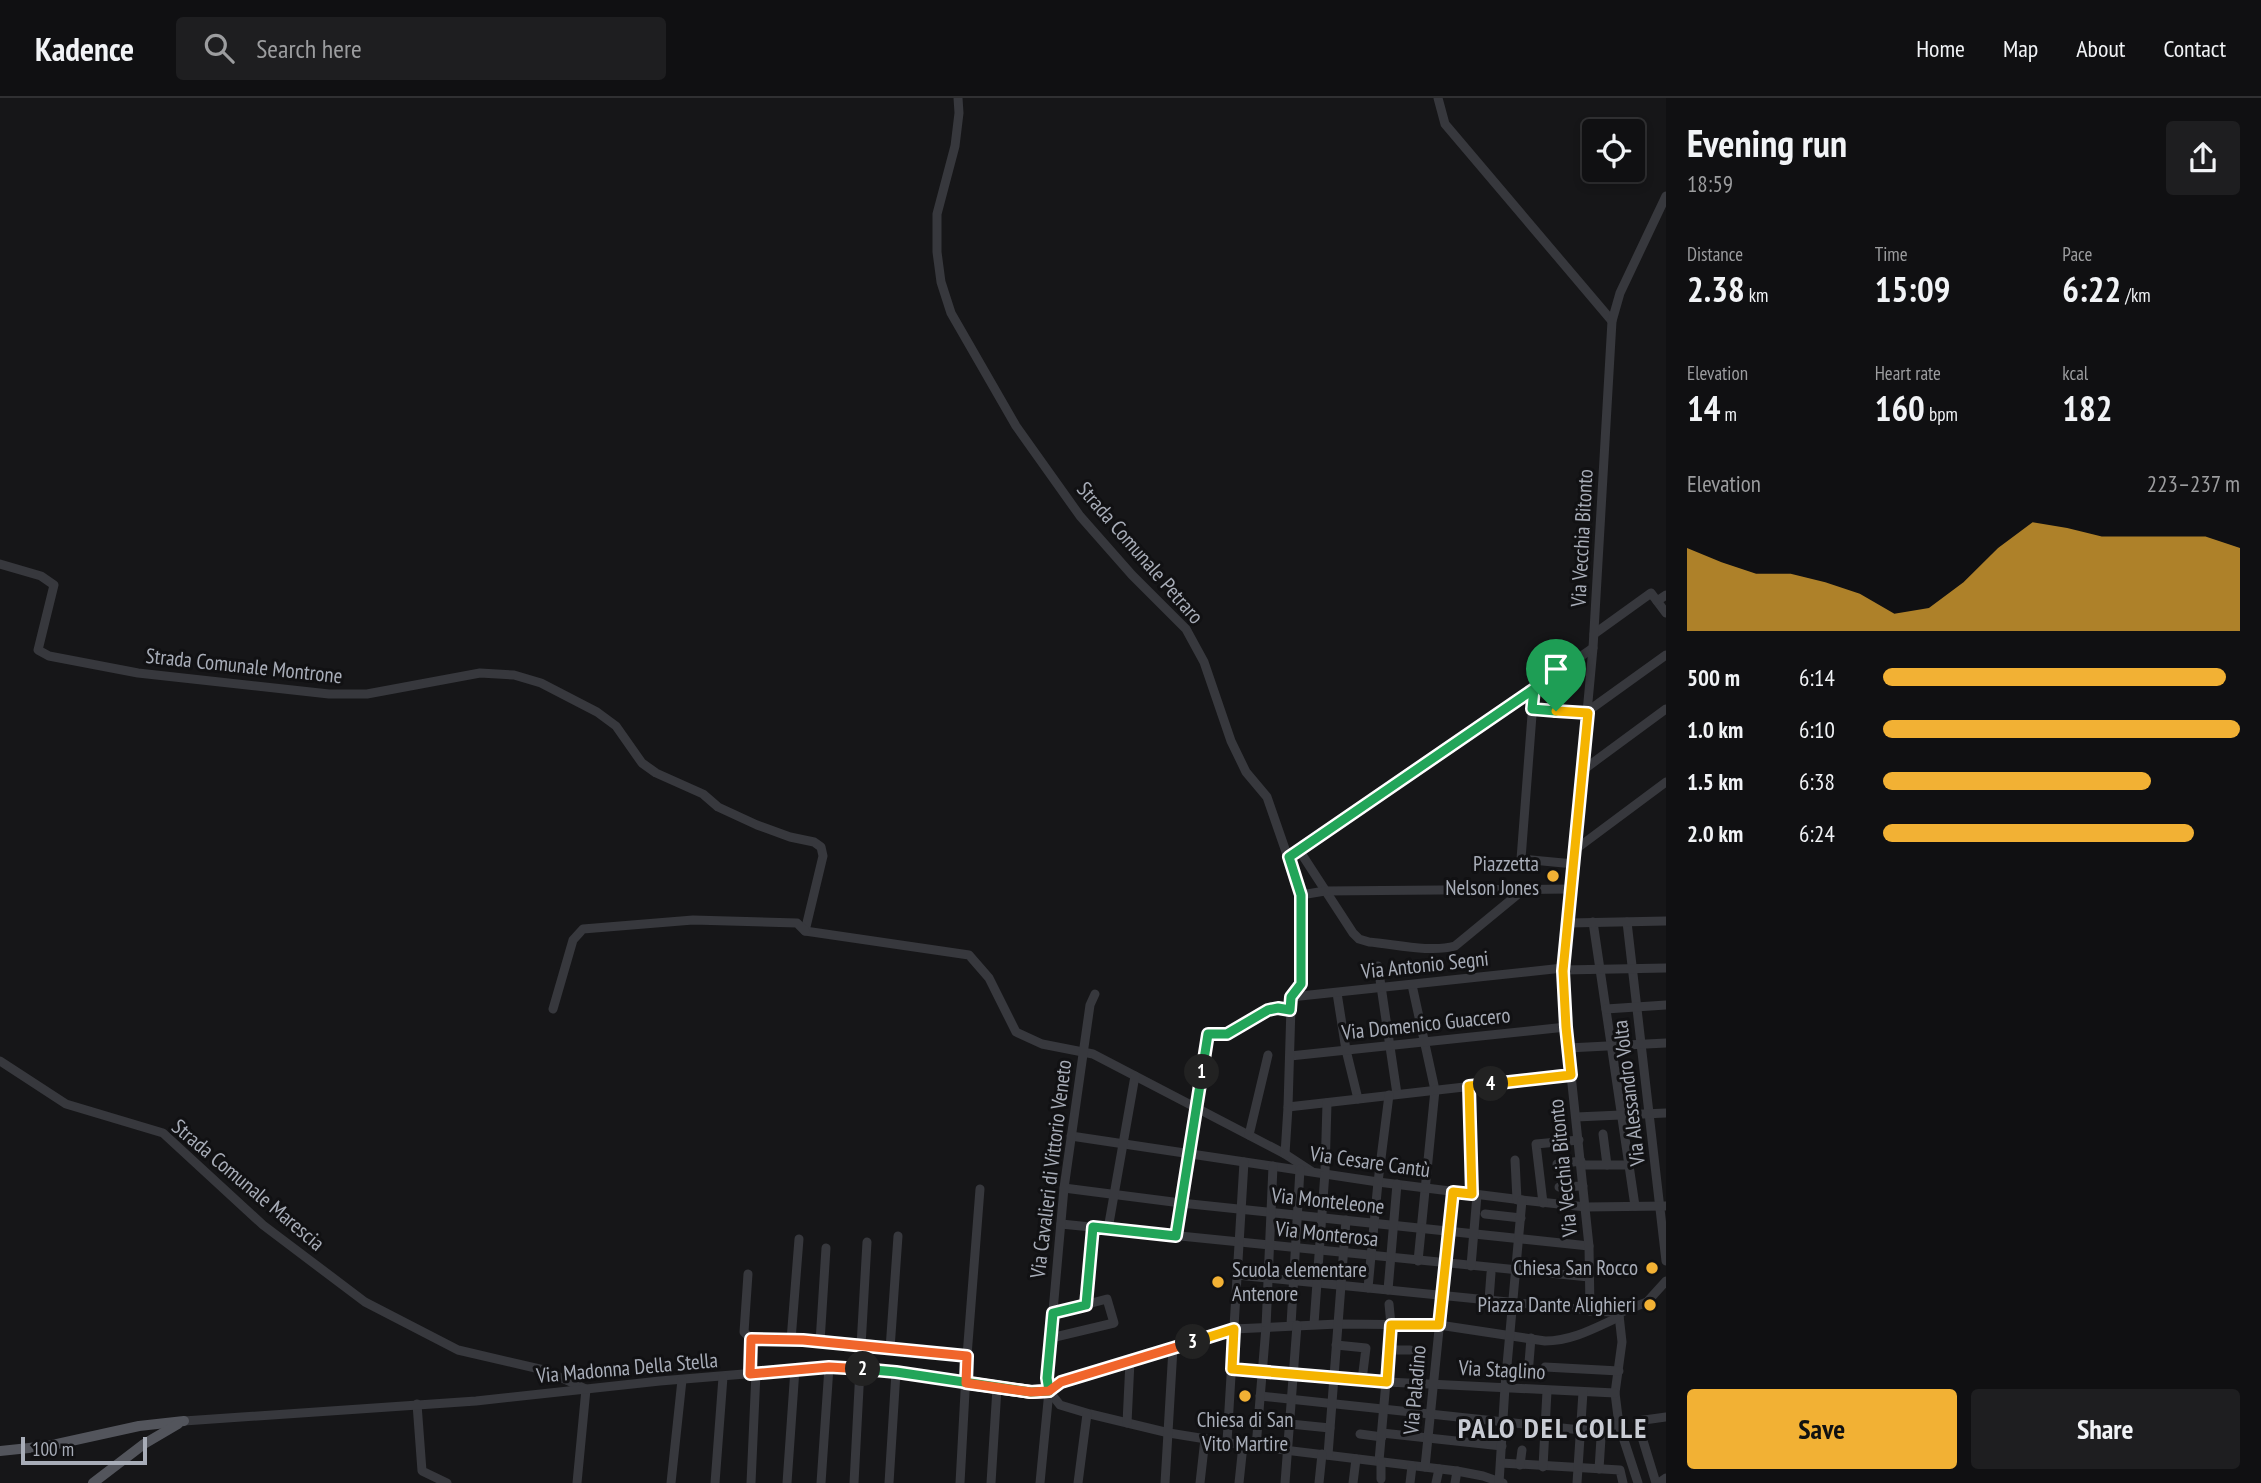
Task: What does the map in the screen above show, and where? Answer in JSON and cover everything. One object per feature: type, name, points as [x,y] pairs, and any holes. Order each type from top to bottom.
[{"type":"main road","points":[[0,1451],[48,1446],[139,1426],[184,1421]]},
{"type":"main road","points":[[93,1483],[144,1444],[184,1421]]},
{"type":"street","name":"Strada Comunale Petraro","points":[[958,98],[955,146],[937,214],[937,252],[941,282],[951,313],[1016,426],[1080,516],[1132,575],[1186,629],[1205,662],[1231,741],[1246,772],[1267,797],[1301,895],[1301,984],[1291,997],[1285,1154]]},
{"type":"street","points":[[1438,98],[1445,124],[1612,321]]},
{"type":"street","name":"Via Vecchia Bitonto","points":[[1590,1311],[1586,1207],[1568,1048],[1563,969],[1593,648],[1612,321],[1620,293],[1666,196]]},
{"type":"street","name":"Strada Comunale Montrone","points":[[0,564],[41,576],[54,585],[38,650],[49,656],[138,673],[328,694],[367,694],[480,673],[514,675],[541,683],[597,712],[616,726],[642,763],[656,773],[703,794],[718,807],[757,825],[814,842],[821,848],[823,856],[804,931]]},
{"type":"street","points":[[1594,634],[1651,593],[1666,613]]},
{"type":"street","points":[[1657,601],[1666,595]]},
{"type":"street","points":[[1289,857],[1593,648]]},
{"type":"street","points":[[1532,709],[1588,712],[1666,655]]},
{"type":"street","points":[[1534,689],[1521,859],[1574,864]]},
{"type":"street","points":[[1583,769],[1666,709]]},
{"type":"street","points":[[1576,849],[1666,782]]},
{"type":"street","points":[[1299,850],[1353,933],[1359,939],[1369,942],[1447,948],[1455,946],[1523,890]]},
{"type":"street","points":[[1301,895],[1325,891],[1572,889]]},
{"type":"street","points":[[553,1009],[573,940],[583,929],[693,920],[797,923],[804,931],[970,955],[989,978],[1016,1032],[1042,1044],[1093,1054],[1285,1154],[1311,1171]]},
{"type":"street","points":[[1569,923],[1666,921]]},
{"type":"street","points":[[1593,922],[1635,1206]]},
{"type":"street","name":"Via Alessandro Volta","points":[[1627,922],[1640,1044],[1663,1206],[1666,1261]]},
{"type":"street","points":[[1367,1288],[1378,1182],[1393,1095],[1378,966]]},
{"type":"street","name":"Via Antonio Segni","points":[[1291,997],[1563,969],[1666,968]]},
{"type":"street","points":[[1412,985],[1435,1090],[1418,1261]]},
{"type":"street","points":[[1337,993],[1346,1050],[1358,1099]]},
{"type":"street","name":"Via Cavalieri di Vittorio Veneto","points":[[1040,1483],[1064,1188],[1090,1004],[1095,995]]},
{"type":"street","points":[[1606,1009],[1666,1005]]},
{"type":"street","points":[[1176,1236],[1208,1034],[1227,1034],[1268,1010],[1290,1010]]},
{"type":"street","name":"Via Domenico Guaccero","points":[[1290,1056],[1566,1027]]},
{"type":"street","points":[[1568,1048],[1666,1043]]},
{"type":"street","points":[[1249,1135],[1268,1055]]},
{"type":"street","name":"Strada Comunale Marescia","points":[[0,1061],[66,1104],[163,1133],[263,1225],[365,1302],[458,1349],[544,1370],[586,1389]]},
{"type":"street","points":[[1288,1107],[1571,1075]]},
{"type":"street","points":[[1108,1229],[1135,1076]]},
{"type":"street","points":[[1469,1086],[1475,1194],[1471,1266]]},
{"type":"street","points":[[1314,1324],[1327,1103]]},
{"type":"street","points":[[1576,1117],[1666,1113]]},
{"type":"street","points":[[1603,1134],[1606,1165]]},
{"type":"street","name":"Via Cesare Cantù","points":[[1071,1136],[1378,1182],[1543,1203],[1586,1207],[1663,1206]]},
{"type":"street","points":[[1543,1203],[1536,1144],[1579,1140]]},
{"type":"street","points":[[1515,1160],[1521,1218],[1515,1302],[1510,1334],[1505,1387],[1501,1483],[1470,1478],[1457,1471],[1256,1447],[1169,1433],[1059,1405],[1049,1391],[1061,1382],[1234,1329],[1314,1324],[1439,1325],[1510,1334],[1531,1338],[1558,1341],[1579,1336],[1647,1302],[1666,1280]]},
{"type":"street","points":[[1227,1442],[1244,1161]]},
{"type":"street","points":[[1557,1164],[1629,1166]]},
{"type":"street","points":[[1256,1447],[1266,1327],[1273,1166]]},
{"type":"street","points":[[1284,1483],[1292,1399],[1293,1280],[1300,1169]]},
{"type":"street","points":[[1388,1290],[1397,1184]]},
{"type":"street","points":[[1559,1187],[1583,1186]]},
{"type":"street","name":"Via Monteleone","points":[[1064,1188],[1589,1246]]},
{"type":"street","points":[[960,1483],[980,1189]]},
{"type":"street","name":"Via Paladino","points":[[1425,1467],[1453,1192]]},
{"type":"street","points":[[1485,1214],[1521,1218]]},
{"type":"street","points":[[1319,1483],[1330,1428],[1346,1220]]},
{"type":"street","name":"Via Monterosa","points":[[1060,1224],[1589,1278]]},
{"type":"street","points":[[1086,1305],[1093,1227]]},
{"type":"street","points":[[890,1349],[898,1236]]},
{"type":"street","points":[[791,1340],[799,1239]]},
{"type":"street","points":[[861,1346],[867,1242]]},
{"type":"street","points":[[820,1342],[826,1248]]},
{"type":"street","points":[[1489,1300],[1491,1273]]},
{"type":"street","points":[[748,1274],[744,1332],[751,1339],[753,1373],[751,1483]]},
{"type":"street","points":[[1237,1275],[1388,1290],[1418,1298],[1442,1296],[1515,1302],[1619,1315]]},
{"type":"street","points":[[1051,1338],[1114,1323],[1107,1299],[1053,1313]]},
{"type":"street","points":[[1381,1479],[1391,1325],[1389,1304]]},
{"type":"street","points":[[1619,1315],[1622,1342],[1615,1393],[1619,1425],[1638,1483]]},
{"type":"street","points":[[1528,1376],[1531,1338]]},
{"type":"street","points":[[751,1339],[820,1342],[967,1356]]},
{"type":"street","points":[[1336,1345],[1366,1348],[1362,1380]]},
{"type":"street","points":[[1165,1483],[1173,1348]]},
{"type":"street","points":[[1389,1349],[1410,1350]]},
{"type":"street","points":[[1127,1423],[1130,1361]]},
{"type":"street","points":[[821,1483],[829,1367]]},
{"type":"street","name":"Via Madonna Della Stella","points":[[184,1421],[476,1401],[829,1367],[896,1372],[1031,1392],[1049,1391]]},
{"type":"street","points":[[1545,1367],[1619,1371]]},
{"type":"street","points":[[787,1483],[795,1369]]},
{"type":"street","points":[[854,1483],[860,1369]]},
{"type":"street","name":"Via Staglino","points":[[1232,1369],[1387,1382],[1615,1393]]},
{"type":"street","points":[[889,1483],[896,1372]]},
{"type":"street","points":[[715,1483],[723,1377]]},
{"type":"street","points":[[671,1483],[682,1380]]},
{"type":"street","points":[[991,1483],[997,1388]]},
{"type":"street","points":[[577,1483],[586,1389]]},
{"type":"street","points":[[1543,1467],[1547,1391]]},
{"type":"street","points":[[1577,1483],[1583,1392]]},
{"type":"street","points":[[1260,1396],[1545,1427],[1619,1425]]},
{"type":"street","points":[[417,1404],[422,1471],[447,1483]]},
{"type":"street","points":[[1079,1483],[1087,1414]]},
{"type":"street","points":[[1666,1417],[1637,1421],[1658,1483],[1666,1478]]},
{"type":"street","points":[[1290,1424],[1330,1428]]},
{"type":"street","points":[[1360,1434],[1502,1446]]},
{"type":"street","points":[[1599,1469],[1601,1438]]},
{"type":"street","points":[[1200,1483],[1205,1439]]},
{"type":"street","points":[[1238,1483],[1243,1445]]},
{"type":"street","points":[[1520,1465],[1522,1450]]},
{"type":"street","points":[[1353,1483],[1356,1459]]},
{"type":"street","points":[[1502,1463],[1620,1470],[1623,1483]]},
{"type":"street","points":[[1410,1483],[1412,1465]]},
{"type":"street","points":[[1436,1483],[1440,1469]]},
{"type":"street","points":[[1455,1483],[1457,1471]]},
{"type":"place","name":"Piazzetta Nelson Jones","points":[[1553,876]]},
{"type":"place","name":"Chiesa San Rocco","points":[[1652,1268]]},
{"type":"place","name":"Scuola elementare Antenore","points":[[1218,1282]]},
{"type":"place","name":"Piazza Dante Alighieri","points":[[1650,1305]]},
{"type":"place","name":"Chiesa di San Vito Martire","points":[[1245,1396]]},
{"type":"district","name":"PALO DEL COLLE","points":[[1553,1428]]},
{"type":"route","points":[[1556,711],[1532,709],[1534,689],[1289,857],[1301,895],[1301,984],[1291,997],[1290,1010],[1268,1010],[1227,1034],[1208,1034],[1176,1236],[1093,1227],[1086,1305],[1053,1313],[1047,1378],[1049,1391],[1031,1392],[997,1388],[896,1372],[829,1367],[750,1374],[751,1339],[803,1340],[967,1356],[966,1383],[1031,1392],[1049,1391],[1061,1382],[1234,1329],[1232,1369],[1387,1382],[1391,1325],[1439,1325],[1453,1192],[1472,1194],[1469,1086],[1571,1075],[1563,1000],[1563,971],[1588,713],[1556,711]]}]
